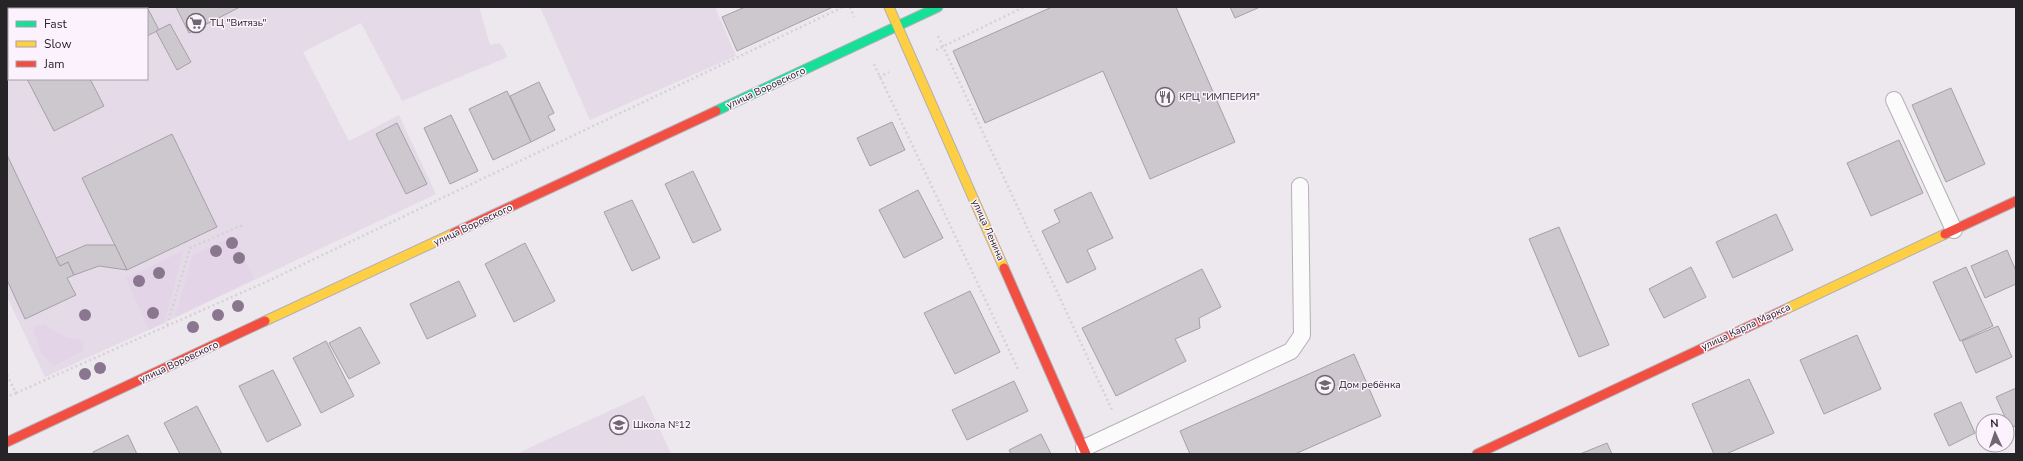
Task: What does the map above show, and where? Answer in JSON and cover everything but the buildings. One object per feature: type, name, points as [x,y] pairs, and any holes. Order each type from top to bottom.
[{"type":"street","name":"улица Ленина","points":[[889,7],[1085,451]]},
{"type":"street","name":"улица Воровского","points":[[7,442],[938,7]]},
{"type":"street","name":"улица Карла Маркса","points":[[1476,454],[2016,201]]},
{"type":"lane","points":[[1894,100],[1954,230]]},
{"type":"lane","points":[[1085,451],[1122,431],[1291,351],[1302,335],[1300,186]]},
{"type":"path","points":[[7,397],[323,255],[843,7]]},
{"type":"path","points":[[850,7],[879,77],[1021,376]]},
{"type":"path","points":[[879,77],[1024,7]]},
{"type":"path","points":[[928,11],[942,47],[1122,431]]},
{"type":"path","points":[[167,326],[190,248],[243,225]]},
{"type":"path","points":[[7,375],[16,393]]},
{"type":"shaded area","points":[[7,7],[479,7],[490,45],[500,43],[508,57],[402,101],[361,23],[303,52],[349,141],[399,115],[436,194],[164,323],[45,377],[7,297]]},
{"type":"shaded area","points":[[540,7],[715,7],[736,56],[590,120]]},
{"type":"shaded area","points":[[234,236],[254,279],[175,317],[193,255]]},
{"type":"shaded area","points":[[184,250],[164,323],[149,330],[126,278]]},
{"type":"shaded area","points":[[44,324],[65,337],[84,341],[83,351],[54,366],[41,354],[33,327]]},
{"type":"shaded area","name":"Школа №12","points":[[644,395],[671,454],[516,454]]},
{"type":"traffic: fast","points":[[716,111],[938,7]]},
{"type":"traffic: slow","points":[[889,7],[1004,268]]},
{"type":"traffic: slow","points":[[265,321],[454,233]]},
{"type":"traffic: slow","points":[[1784,310],[1945,234]]},
{"type":"traffic: jam","points":[[454,233],[716,111]]},
{"type":"traffic: jam","points":[[1945,234],[2016,201]]},
{"type":"traffic: jam","points":[[1004,268],[1086,454]]},
{"type":"traffic: jam","points":[[1477,454],[1784,310]]},
{"type":"traffic: jam","points":[[7,442],[265,321]]},
{"type":"place","name":"ТЦ \"Витязь\"","points":[[196,23]]},
{"type":"place","name":"КРЦ \"ИМПЕРИЯ\"","points":[[1165,97]]},
{"type":"place","name":"Дом ребёнка","points":[[1325,385]]},
{"type":"place","name":"Школа №12","points":[[619,425]]}]
